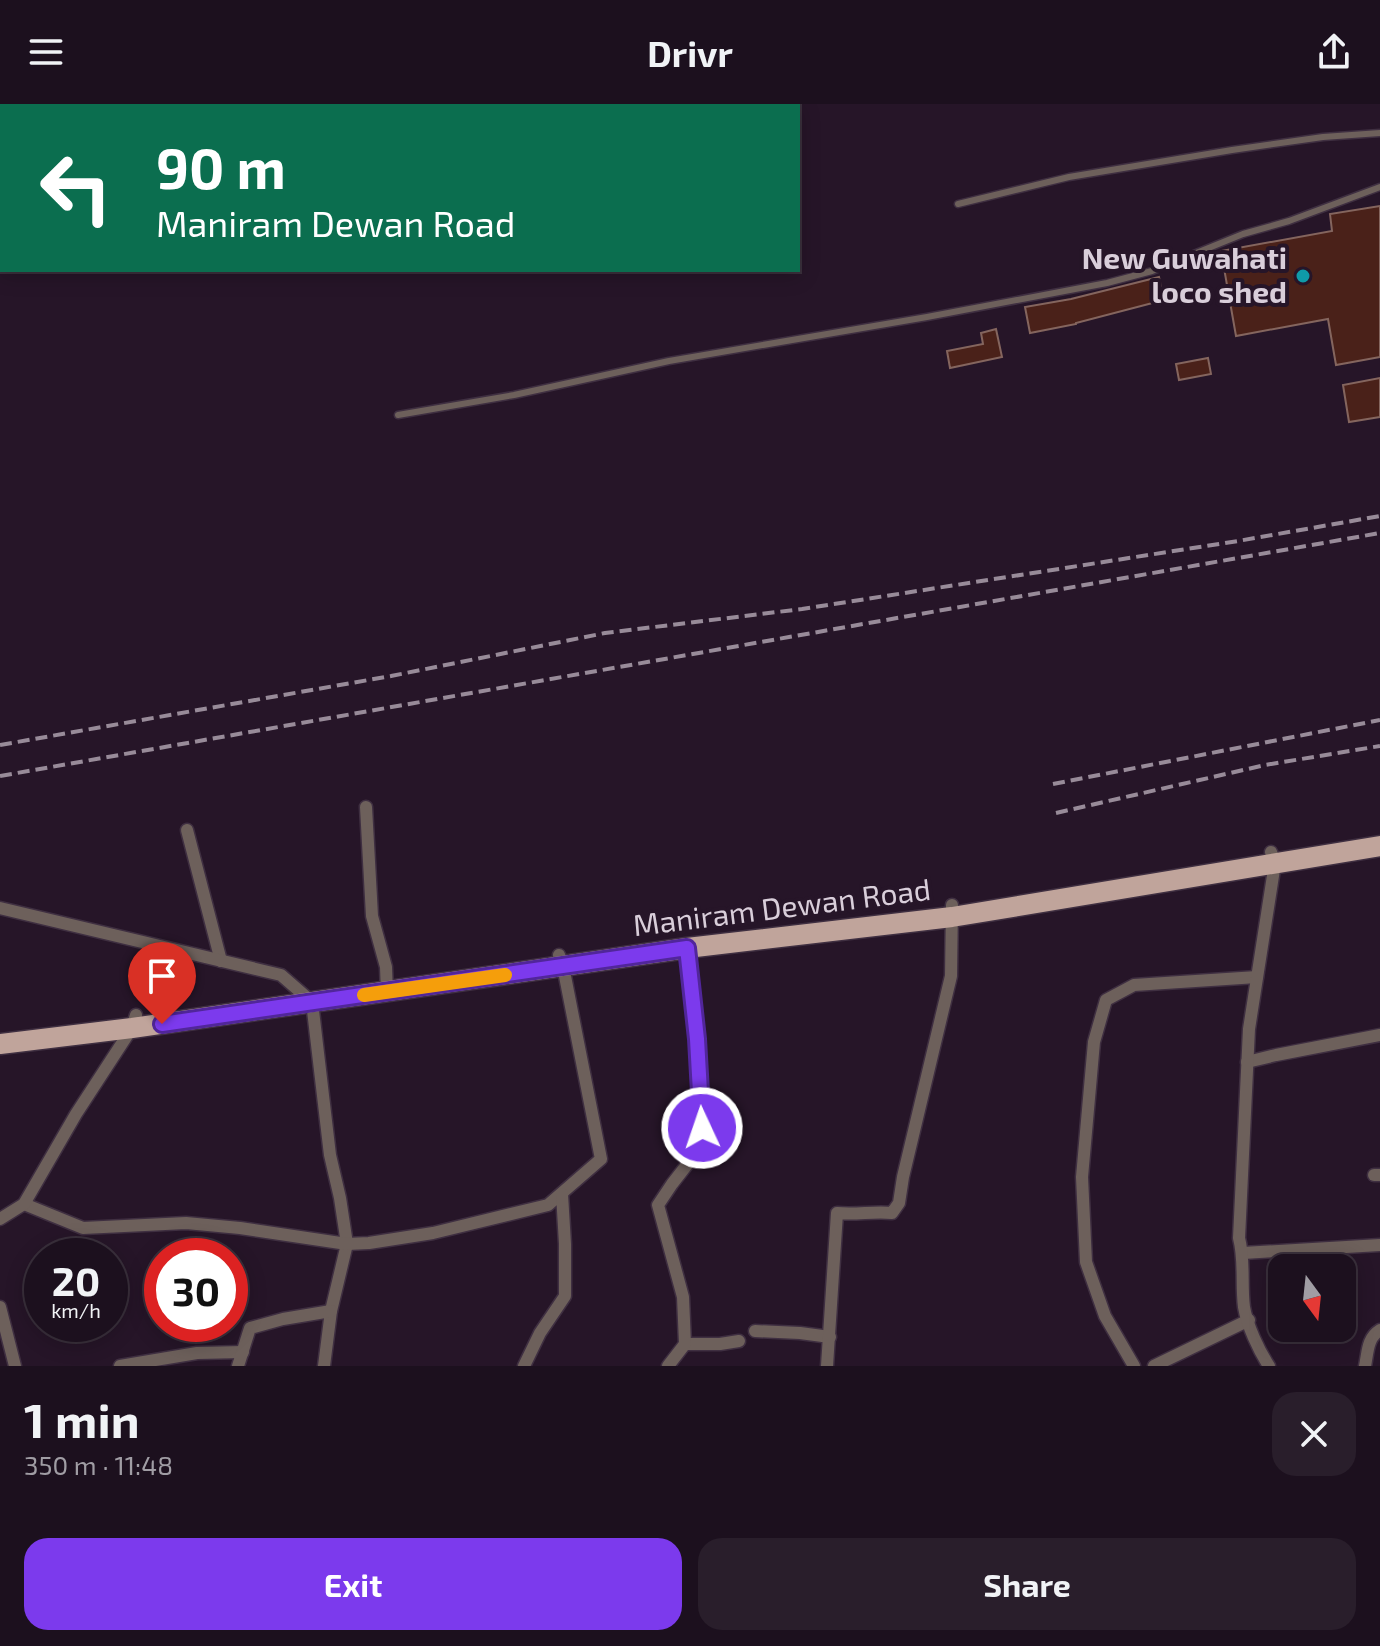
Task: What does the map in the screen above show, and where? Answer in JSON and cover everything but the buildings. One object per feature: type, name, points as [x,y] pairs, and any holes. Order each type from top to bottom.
[{"type":"main road","name":"Maniram Dewan Road","points":[[1273,858],[1380,834]]},
{"type":"main road","name":"Maniram Dewan Road","points":[[0,1044],[306,996],[952,911],[1273,858],[1380,846]]},
{"type":"main road","name":"Maniram Dewan Road","points":[[561,961],[683,936],[848,924]]},
{"type":"main road","name":"Maniram Dewan Road","points":[[0,1032],[134,1022]]},
{"type":"street","points":[[366,807],[372,916],[386,967],[386,986]]},
{"type":"street","points":[[187,830],[221,961]]},
{"type":"street","points":[[1269,1366],[1261,1354],[1244,1308],[1243,1253],[1239,1238],[1249,1029],[1273,858]]},
{"type":"street","points":[[0,908],[281,975],[306,996],[347,1244],[331,1311],[324,1366]]},
{"type":"street","points":[[827,1366],[837,1213],[892,1213],[899,1203],[951,976],[952,911]]},
{"type":"street","points":[[668,1366],[685,1344],[683,1297],[658,1205],[693,1157],[702,1128],[697,1039],[687,948]]},
{"type":"street","points":[[24,1204],[83,1228],[186,1223],[347,1244],[433,1233],[548,1205],[601,1159],[561,961]]},
{"type":"street","points":[[1134,1366],[1105,1316],[1086,1262],[1082,1177],[1094,1042],[1106,1000],[1134,985],[1257,977]]},
{"type":"street","points":[[0,1219],[24,1204],[134,1022]]},
{"type":"street","points":[[1247,1062],[1380,1035]]},
{"type":"street","points":[[524,1366],[540,1333],[565,1296],[562,1194]]},
{"type":"street","points":[[1243,1253],[1380,1245]]},
{"type":"street","points":[[0,1307],[15,1366]]},
{"type":"street","points":[[238,1366],[250,1328],[331,1311]]},
{"type":"street","points":[[1154,1366],[1249,1320]]},
{"type":"street","points":[[1365,1366],[1373,1334],[1380,1330]]},
{"type":"street","points":[[755,1331],[830,1337]]},
{"type":"street","points":[[685,1344],[739,1341]]},
{"type":"street","points":[[120,1366],[197,1353],[243,1352]]},
{"type":"lane","points":[[958,204],[1069,177],[1323,137],[1380,133]]},
{"type":"lane","points":[[398,415],[514,395],[669,361],[1107,283],[1152,271],[1243,234],[1289,221],[1380,187]]},
{"type":"railway","points":[[0,745],[391,676],[605,633],[802,609],[1380,516]]},
{"type":"railway","points":[[0,776],[1380,533]]},
{"type":"railway","points":[[1053,784],[1380,720]]},
{"type":"railway","points":[[1056,813],[1265,765],[1380,746]]},
{"type":"slow traffic","points":[[364,995],[505,975]]},
{"type":"place","name":"New Guwahati loco shed","points":[[1303,276]]},
{"type":"route","points":[[162,1024],[687,948],[697,1039],[702,1128]]}]
